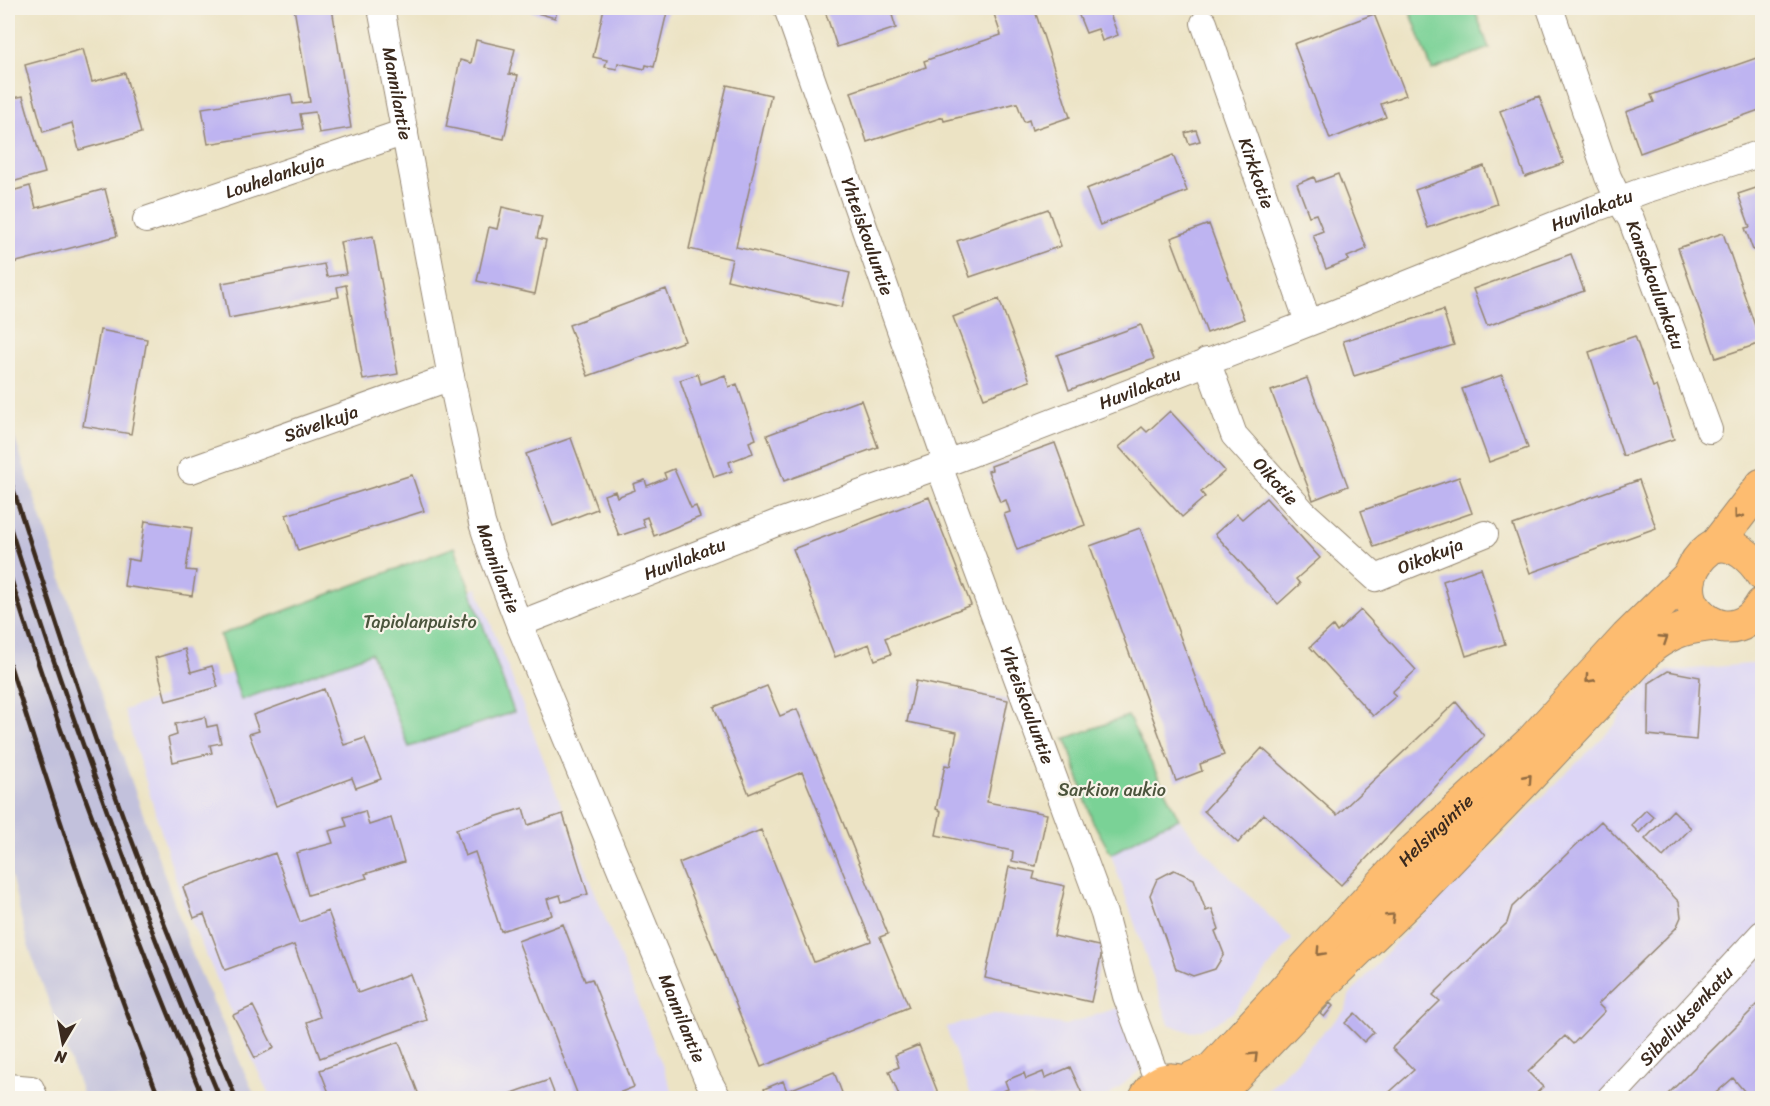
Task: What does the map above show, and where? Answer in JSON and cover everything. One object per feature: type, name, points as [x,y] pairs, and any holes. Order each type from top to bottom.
[{"type":"main road","name":"Helsingintie","points":[[1172,1090],[1212,1069],[1410,854],[1531,742],[1627,637],[1689,576],[1698,560],[1715,546],[1762,485]]},
{"type":"main road","points":[[1715,546],[1729,547],[1742,552],[1762,569]]},
{"type":"main road","points":[[1689,576],[1690,598],[1695,609],[1704,618],[1745,620]]},
{"type":"main road","name":"Helsingintie","points":[[1214,1098],[1329,978],[1416,894],[1652,646],[1686,627],[1745,620]]},
{"type":"street","name":"Mannilantie","points":[[381,8],[451,377],[482,523],[519,624],[706,1076],[718,1098]]},
{"type":"street","name":"Yhteiskouluntie","points":[[787,8],[943,465],[1104,914],[1126,996],[1172,1090]]},
{"type":"street","name":"Kansakoulunkatu","points":[[1550,8],[1608,177],[1631,219],[1709,430]]},
{"type":"street","name":"Kirkkotie","points":[[1204,23],[1308,322]]},
{"type":"street","name":"Louhelankuja","points":[[146,220],[405,132]]},
{"type":"street","name":"Huvilakatu","points":[[519,624],[774,524],[943,465],[1619,200],[1762,153]]},
{"type":"street","name":"Oikotie","points":[[1207,361],[1234,435],[1304,513],[1376,578]]},
{"type":"street","name":"Sävelkuja","points":[[191,470],[451,377]]},
{"type":"street","name":"Oikokuja","points":[[1376,578],[1485,534]]},
{"type":"street","name":"Sibeliuksenkatu","points":[[1610,1098],[1759,953]]},
{"type":"street","points":[[8,1087],[31,1089],[35,1098]]},
{"type":"shaded area","points":[[8,418],[84,646],[194,959],[256,1098],[84,1098],[28,945],[8,863]]},
{"type":"shaded area","points":[[477,588],[675,1098],[270,1098],[183,903],[124,710]]},
{"type":"shaded area","points":[[1762,663],[1762,1098],[1260,1098],[1346,1009],[1349,996],[1395,943],[1614,726],[1626,705],[1649,683],[1668,671]]},
{"type":"shaded area","points":[[1179,819],[1207,853],[1292,939],[1232,1013],[1210,1026],[1190,1032],[1169,1024],[1111,854],[1158,827]]},
{"type":"shaded area","points":[[1120,1007],[1144,1067],[1110,1095],[1101,1098],[971,1098],[946,1027],[994,1014],[1066,1025]]},
{"type":"green space","points":[[1409,8],[1474,8],[1489,48],[1432,70]]},
{"type":"green space","name":"Tapiolanpuisto","points":[[455,547],[514,712],[409,747],[371,653],[241,700],[220,635]]},
{"type":"green space","name":"Sarkion aukio","points":[[1128,716],[1179,819],[1158,827],[1111,854],[1092,820],[1067,741],[1064,739]]},
{"type":"building","points":[[294,8],[332,8],[351,128],[319,133],[315,112],[300,114],[303,129],[208,144],[202,108],[291,94],[293,104],[310,102]]},
{"type":"building","points":[[531,8],[558,8],[555,18],[530,11]]},
{"type":"building","points":[[604,8],[668,8],[654,67],[646,65],[645,69],[618,63],[617,69],[605,67],[607,60],[593,57]]},
{"type":"building","points":[[824,8],[901,8],[903,11],[892,15],[896,28],[837,47]]},
{"type":"building","points":[[992,8],[1034,8],[1070,117],[1032,130],[1029,120],[1024,122],[1017,103],[944,121],[943,117],[867,142],[851,92],[926,67],[924,61],[1001,35]]},
{"type":"building","points":[[1076,8],[1112,8],[1110,14],[1118,35],[1102,41],[1098,29],[1086,33]]},
{"type":"building","points":[[1374,14],[1406,95],[1381,104],[1386,117],[1330,139],[1294,44]]},
{"type":"building","points":[[476,40],[515,49],[509,74],[518,75],[504,139],[446,127],[460,60],[471,63]]},
{"type":"building","points":[[83,49],[92,82],[125,73],[141,133],[79,150],[72,123],[43,132],[25,65]]},
{"type":"building","points":[[1762,56],[1762,109],[1640,153],[1626,112],[1654,102],[1651,95]]},
{"type":"building","points":[[727,85],[771,95],[736,247],[850,273],[842,307],[727,280],[732,259],[689,249]]},
{"type":"building","points":[[23,96],[45,173],[8,183],[8,99]]},
{"type":"building","points":[[1539,96],[1564,163],[1525,177],[1500,111]]},
{"type":"building","points":[[1196,130],[1200,141],[1189,144],[1185,133]]},
{"type":"building","points":[[1173,155],[1187,191],[1100,225],[1086,189]]},
{"type":"building","points":[[1484,166],[1497,204],[1428,228],[1415,190]]},
{"type":"building","points":[[1338,174],[1367,249],[1347,257],[1349,260],[1326,269],[1313,235],[1323,231],[1316,214],[1309,216],[1297,184],[1314,177],[1316,182]]},
{"type":"building","points":[[30,186],[36,208],[105,189],[117,236],[9,264],[8,216],[12,215],[8,192]]},
{"type":"building","points":[[1762,186],[1762,257],[1760,258],[1757,249],[1753,250],[1745,228],[1750,227],[1738,194]]},
{"type":"building","points":[[502,207],[542,216],[537,238],[546,240],[535,294],[477,281],[489,227],[497,229]]},
{"type":"building","points":[[1048,209],[1061,246],[970,277],[957,241]]},
{"type":"building","points":[[1209,224],[1244,319],[1207,333],[1171,238]]},
{"type":"building","points":[[1723,233],[1761,343],[1716,358],[1678,248]]},
{"type":"building","points":[[373,236],[398,374],[363,380],[346,285],[337,287],[339,297],[229,318],[222,283],[324,264],[327,277],[346,274],[340,242]]},
{"type":"building","points":[[1571,254],[1584,291],[1487,326],[1473,289]]},
{"type":"building","points":[[666,289],[685,341],[588,376],[569,325]]},
{"type":"building","points":[[999,299],[1030,381],[984,398],[953,317]]},
{"type":"building","points":[[1443,310],[1454,345],[1354,376],[1343,341]]},
{"type":"building","points":[[1141,325],[1154,359],[1069,390],[1057,355]]},
{"type":"building","points":[[100,330],[147,339],[131,434],[83,426]]},
{"type":"building","points":[[1635,336],[1653,387],[1656,386],[1674,439],[1623,456],[1589,352]]},
{"type":"building","points":[[698,374],[701,384],[725,375],[729,387],[737,384],[756,439],[749,442],[753,453],[729,462],[732,471],[714,477],[680,380]]},
{"type":"building","points":[[1502,375],[1528,448],[1489,462],[1462,389]]},
{"type":"building","points":[[1307,378],[1348,486],[1313,500],[1271,391]]},
{"type":"building","points":[[861,400],[878,447],[784,481],[767,435]]},
{"type":"building","points":[[1170,411],[1225,471],[1201,492],[1205,497],[1182,517],[1119,447],[1142,427],[1147,432]]},
{"type":"building","points":[[571,438],[597,509],[553,526],[526,454]]},
{"type":"building","points":[[1055,443],[1085,525],[1017,550],[1004,514],[1010,512],[1006,500],[1000,502],[988,471],[992,470],[991,466]]},
{"type":"building","points":[[674,469],[691,508],[696,506],[700,517],[654,536],[647,517],[642,519],[645,527],[619,536],[604,495],[615,491],[617,497],[635,490],[633,484],[645,480],[647,486],[666,478],[664,473]]},
{"type":"building","points":[[412,475],[424,511],[298,551],[286,515]]},
{"type":"building","points":[[1459,477],[1472,513],[1374,547],[1361,511]]},
{"type":"building","points":[[1639,480],[1656,528],[1530,573],[1513,525]]},
{"type":"building","points":[[929,497],[971,605],[885,638],[891,654],[875,660],[869,644],[835,657],[793,549]]},
{"type":"building","points":[[1266,498],[1320,558],[1296,579],[1300,584],[1278,604],[1215,534],[1237,514],[1242,519]]},
{"type":"building","points":[[145,521],[192,528],[186,570],[196,571],[192,596],[124,586],[128,559],[139,561]]},
{"type":"building","points":[[1140,528],[1224,755],[1200,764],[1202,771],[1176,781],[1090,546]]},
{"type":"building","points":[[1481,568],[1505,644],[1466,656],[1443,581]]},
{"type":"building","points":[[1361,610],[1416,670],[1392,692],[1396,696],[1373,716],[1310,647],[1333,626],[1337,632]]},
{"type":"building","points":[[185,649],[191,672],[212,666],[218,687],[166,701],[155,658]]},
{"type":"building","points":[[1668,671],[1700,677],[1696,740],[1648,735],[1649,683]]},
{"type":"building","points":[[916,681],[1008,700],[987,802],[1047,814],[1036,866],[1012,861],[1013,851],[936,835],[941,811],[936,809],[945,765],[950,766],[957,732],[907,722]]},
{"type":"building","points":[[767,686],[780,716],[797,709],[888,934],[880,937],[909,1007],[761,1067],[679,863],[761,830],[814,962],[871,941],[802,772],[749,794],[714,707]]},
{"type":"building","points":[[324,689],[344,745],[365,738],[381,779],[356,788],[352,778],[276,806],[249,734],[259,731],[253,715]]},
{"type":"building","points":[[1456,702],[1484,736],[1341,885],[1264,814],[1238,843],[1204,811],[1262,748],[1337,815]]},
{"type":"building","points":[[205,717],[207,727],[217,725],[221,743],[210,745],[212,753],[173,762],[168,738],[177,735],[175,724]]},
{"type":"building","points":[[523,808],[528,825],[563,814],[588,894],[562,902],[560,895],[547,899],[552,915],[501,931],[475,852],[465,856],[456,829]]},
{"type":"building","points":[[1646,810],[1654,817],[1639,833],[1631,825]]},
{"type":"building","points":[[1673,810],[1691,828],[1663,857],[1645,839]]},
{"type":"building","points":[[365,811],[369,825],[391,818],[404,862],[365,874],[367,878],[308,895],[296,853],[333,843],[329,831],[347,826],[344,817]]},
{"type":"building","points":[[1601,821],[1679,902],[1681,917],[1676,928],[1598,1004],[1605,1011],[1573,1044],[1565,1036],[1528,1072],[1543,1087],[1531,1098],[1383,1098],[1414,1070],[1392,1048],[1440,1001],[1433,995],[1507,923],[1512,907]]},
{"type":"building","points":[[275,853],[300,922],[328,911],[358,993],[410,974],[427,1020],[320,1058],[307,1022],[320,1017],[294,945],[225,970],[204,914],[194,918],[183,887]]},
{"type":"building","points":[[1009,867],[1035,872],[1033,879],[1065,886],[1054,936],[1103,947],[1091,1002],[985,978]]},
{"type":"building","points":[[1174,870],[1194,879],[1206,911],[1212,909],[1219,929],[1215,931],[1224,954],[1215,969],[1193,976],[1176,969],[1150,895],[1157,879]]},
{"type":"building","points":[[563,924],[585,981],[592,979],[634,1087],[606,1098],[579,1098],[518,941]]},
{"type":"building","points":[[1762,1000],[1762,1098],[1750,1098],[1733,1078],[1710,1098],[1664,1098]]},
{"type":"building","points":[[1330,1003],[1333,1006],[1324,1017],[1320,1014]]},
{"type":"building","points":[[253,1006],[274,1048],[255,1058],[233,1015]]},
{"type":"building","points":[[1355,1013],[1374,1032],[1364,1042],[1345,1023]]},
{"type":"building","points":[[399,1042],[420,1098],[331,1098],[320,1070]]},
{"type":"building","points":[[919,1045],[940,1098],[900,1098],[889,1071],[899,1067],[895,1055]]},
{"type":"building","points":[[1070,1067],[1084,1098],[987,1098],[1008,1089],[1005,1081],[1024,1073],[1026,1079],[1043,1072],[1045,1078]]},
{"type":"building","points":[[834,1072],[844,1098],[768,1098],[764,1089],[783,1081],[787,1091]]},
{"type":"building","points":[[549,1080],[556,1098],[498,1098]]},
{"type":"railway","points":[[8,473],[124,819],[192,994],[236,1098]]},
{"type":"railway","points":[[8,521],[107,812],[190,1027],[220,1098]]},
{"type":"railway","points":[[8,569],[99,836],[203,1098]]},
{"type":"railway","points":[[8,659],[80,880],[159,1098]]}]
